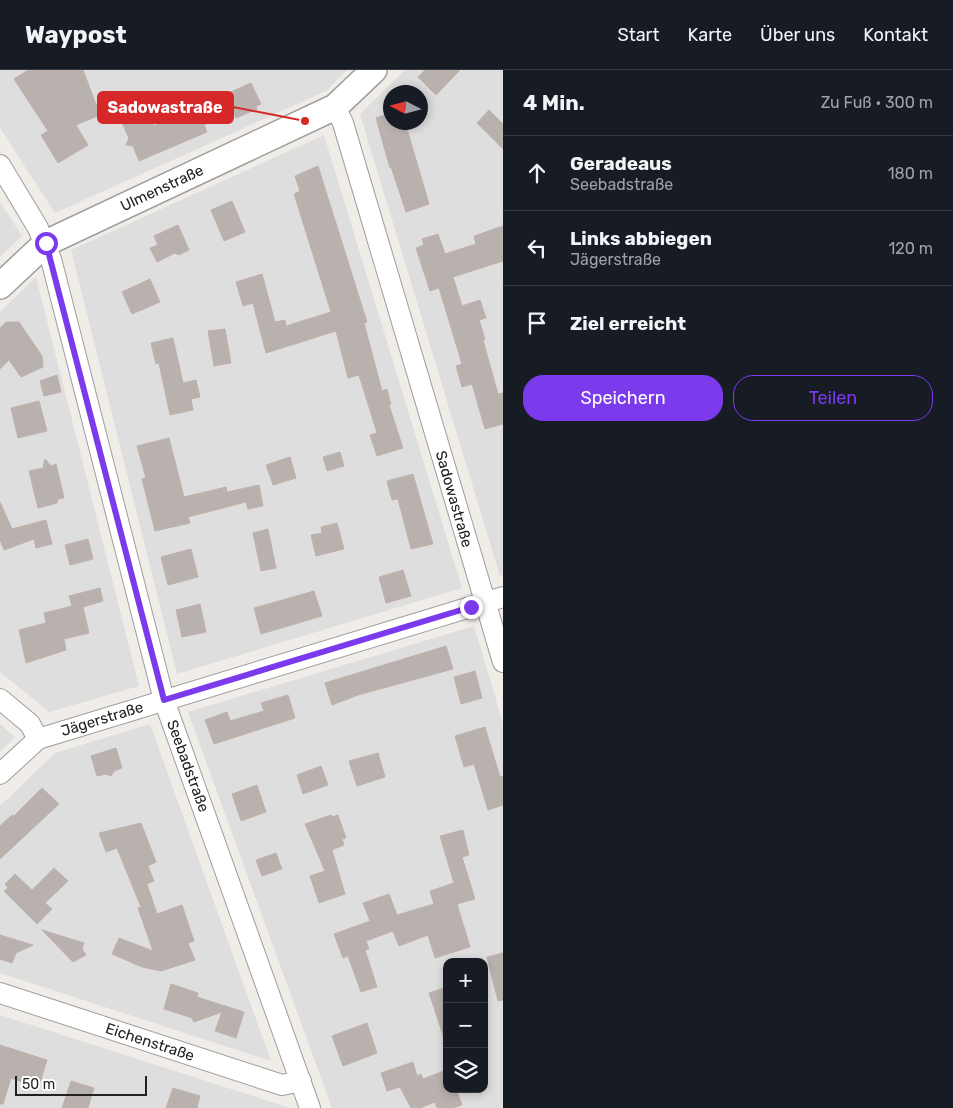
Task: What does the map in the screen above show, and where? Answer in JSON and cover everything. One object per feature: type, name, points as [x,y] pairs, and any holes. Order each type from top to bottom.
[{"type":"street","name":"Ulmenstraße","points":[[0,286],[46,243],[335,107],[374,70]]},
{"type":"street","name":"Sadowastraße","points":[[335,107],[343,123],[494,600],[503,662]]},
{"type":"street","name":"Seebadstraße","points":[[0,165],[46,243],[164,700],[310,1108]]},
{"type":"street","name":"Jägerstraße","points":[[0,774],[38,739],[494,600]]},
{"type":"street","points":[[0,699],[30,724],[38,739]]},
{"type":"street","name":"Eichenstraße","points":[[0,993],[282,1085],[301,1081]]},
{"type":"shaded area","points":[[0,70],[347,70],[326,91],[55,213],[0,128]]},
{"type":"shaded area","points":[[405,70],[503,70],[503,575],[500,576],[360,114],[383,92],[383,130],[428,130],[428,85],[390,85]]},
{"type":"shaded area","points":[[324,135],[462,588],[177,674],[71,250]]},
{"type":"shaded area","points":[[0,202],[22,236],[0,257]]},
{"type":"shaded area","points":[[36,277],[139,686],[49,712],[0,672],[0,312]]},
{"type":"shaded area","points":[[474,626],[503,723],[503,1108],[332,1108],[188,712]]},
{"type":"shaded area","points":[[0,724],[15,737],[0,752]]},
{"type":"shaded area","points":[[150,724],[271,1061],[0,973],[0,806],[55,753]]},
{"type":"shaded area","points":[[0,1015],[290,1108],[0,1108]]},
{"type":"building","points":[[28,70],[83,70],[100,115],[76,125],[88,145],[58,163],[41,135],[48,131],[14,79]]},
{"type":"building","points":[[425,70],[460,70],[436,95],[418,77]]},
{"type":"building","points":[[251,83],[261,104],[256,106],[257,109],[236,118],[234,113],[204,125],[207,132],[139,161],[133,146],[126,145],[129,138],[122,123],[147,111],[154,126]]},
{"type":"building","points":[[489,110],[503,124],[503,149],[477,123]]},
{"type":"building","points":[[383,116],[383,130],[407,130],[429,204],[406,212],[390,168],[376,118]]},
{"type":"building","points":[[318,166],[367,322],[364,323],[382,391],[387,389],[391,404],[389,405],[403,448],[377,456],[370,435],[377,433],[359,375],[348,378],[336,331],[266,353],[253,303],[243,306],[236,282],[262,274],[275,322],[285,320],[286,326],[331,312],[294,194],[300,191],[295,176]]},
{"type":"building","points":[[232,201],[245,232],[224,241],[211,210]]},
{"type":"building","points":[[178,225],[189,250],[179,255],[175,253],[157,262],[150,248],[158,245],[154,236]]},
{"type":"building","points":[[503,226],[503,261],[453,277],[462,306],[480,300],[486,318],[479,320],[485,339],[483,340],[498,394],[503,393],[503,424],[485,429],[472,384],[462,387],[456,366],[462,364],[439,288],[430,291],[416,248],[424,245],[422,239],[438,234],[445,254],[476,244],[474,236]]},
{"type":"building","points":[[150,279],[160,302],[132,314],[122,292]]},
{"type":"building","points":[[6,322],[19,322],[42,356],[43,367],[21,377],[9,360],[0,369],[0,328]]},
{"type":"building","points":[[225,329],[231,363],[214,366],[208,331]]},
{"type":"building","points":[[173,338],[183,383],[196,380],[200,397],[191,399],[193,410],[170,415],[159,363],[156,364],[151,343]]},
{"type":"building","points":[[57,375],[61,392],[44,396],[40,381]]},
{"type":"building","points":[[39,401],[47,431],[18,438],[11,408]]},
{"type":"building","points":[[169,438],[184,497],[226,487],[227,492],[259,485],[263,506],[248,509],[246,502],[188,517],[190,523],[155,531],[142,479],[146,478],[137,446]]},
{"type":"building","points":[[340,452],[344,466],[327,471],[323,457]]},
{"type":"building","points":[[290,457],[296,478],[273,485],[266,465]]},
{"type":"building","points":[[45,459],[51,466],[56,464],[64,498],[58,499],[57,503],[38,508],[29,471],[43,468]]},
{"type":"building","points":[[413,474],[433,544],[411,549],[398,499],[392,500],[387,481]]},
{"type":"building","points":[[0,502],[12,529],[46,520],[52,544],[36,548],[34,539],[4,550],[0,540]]},
{"type":"building","points":[[337,523],[344,549],[316,556],[311,535],[322,533],[321,527]]},
{"type":"building","points":[[268,529],[276,568],[261,571],[253,533]]},
{"type":"building","points":[[88,539],[93,559],[70,565],[65,545]]},
{"type":"building","points":[[191,549],[198,577],[168,585],[161,557]]},
{"type":"building","points":[[403,570],[411,596],[386,603],[379,577]]},
{"type":"building","points":[[100,588],[103,601],[83,607],[89,633],[64,639],[66,650],[26,663],[19,630],[46,623],[44,613],[72,606],[69,596]]},
{"type":"building","points":[[314,591],[322,616],[261,634],[254,608]]},
{"type":"building","points":[[200,604],[206,632],[182,637],[176,610]]},
{"type":"building","points":[[446,646],[453,669],[358,695],[332,705],[325,683]]},
{"type":"building","points":[[475,671],[482,698],[461,704],[454,677]]},
{"type":"building","points":[[288,695],[295,718],[214,744],[205,720],[227,712],[230,721],[264,711],[261,703]]},
{"type":"building","points":[[485,727],[500,777],[503,776],[503,805],[488,810],[474,764],[464,767],[455,736]]},
{"type":"building","points":[[116,748],[122,768],[114,771],[111,776],[106,774],[97,776],[91,756]]},
{"type":"building","points":[[378,753],[385,777],[357,786],[349,761]]},
{"type":"building","points":[[321,766],[328,785],[303,794],[297,775]]},
{"type":"building","points":[[257,785],[266,812],[241,821],[232,794]]},
{"type":"building","points":[[42,788],[59,804],[0,859],[0,826],[12,815],[14,816]]},
{"type":"building","points":[[331,815],[332,817],[338,815],[346,838],[342,839],[344,845],[332,850],[345,894],[319,903],[310,876],[325,871],[305,824]]},
{"type":"building","points":[[141,823],[156,862],[148,866],[154,881],[147,884],[157,914],[182,905],[194,941],[188,943],[195,960],[161,971],[142,967],[112,954],[119,938],[153,951],[138,908],[141,907],[117,848],[106,852],[99,833]]},
{"type":"building","points":[[463,830],[469,855],[462,857],[475,899],[457,904],[470,947],[435,958],[428,935],[399,946],[393,931],[366,941],[369,949],[365,950],[377,987],[361,992],[348,956],[343,958],[334,934],[370,921],[363,903],[389,894],[397,915],[434,904],[430,891],[454,883],[440,836]]},
{"type":"building","points":[[276,853],[282,869],[262,876],[256,860]]},
{"type":"building","points":[[54,868],[68,881],[45,903],[52,909],[37,924],[4,891],[8,888],[5,884],[15,874],[32,890]]},
{"type":"building","points":[[42,930],[84,943],[82,949],[86,955],[73,962]]},
{"type":"building","points":[[0,935],[33,945],[16,953],[12,963],[0,959]]},
{"type":"building","points":[[503,953],[503,1000],[498,1001],[487,957]]},
{"type":"building","points":[[171,984],[198,993],[197,997],[244,1012],[236,1038],[215,1031],[222,1012],[194,1022],[192,1018],[164,1009]]},
{"type":"building","points":[[443,988],[443,1035],[429,993]]},
{"type":"building","points":[[367,1023],[377,1053],[343,1066],[332,1036]]},
{"type":"building","points":[[0,1045],[47,1060],[40,1083],[34,1081],[28,1084],[11,1078],[3,1104],[0,1104]]},
{"type":"building","points":[[413,1062],[417,1076],[421,1074],[423,1079],[443,1071],[443,1093],[458,1093],[462,1105],[452,1108],[437,1108],[435,1102],[420,1108],[411,1108],[400,1087],[387,1091],[381,1073]]},
{"type":"building","points":[[71,1081],[94,1088],[88,1108],[62,1108]]},
{"type":"building","points":[[173,1088],[200,1096],[197,1108],[166,1108]]},
{"type":"place","name":"Sadowastraße","points":[[305,121]]},
{"type":"route","points":[[46,243],[164,700],[471,607]]}]
